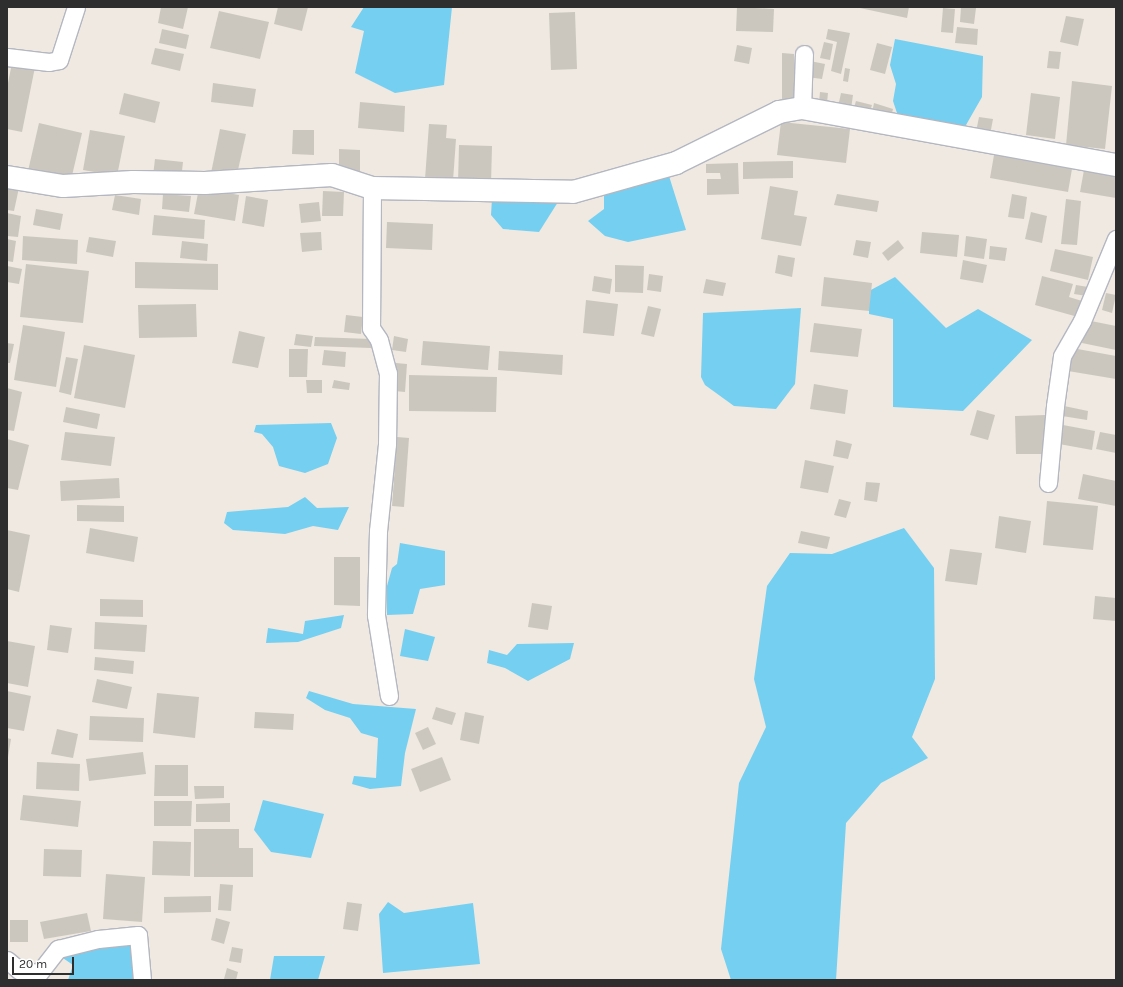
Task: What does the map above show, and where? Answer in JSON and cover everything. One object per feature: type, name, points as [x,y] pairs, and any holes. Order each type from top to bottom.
[{"type":"street","points":[[7,57],[49,62],[59,60],[76,7]]},
{"type":"street","points":[[802,108],[804,54]]},
{"type":"street","points":[[7,177],[63,186],[133,182],[205,183],[332,175],[372,188],[573,192],[676,163],[779,112],[802,108],[1116,165]]},
{"type":"street","points":[[372,188],[371,328],[379,340],[388,373],[387,444],[378,531],[376,615],[389,696]]},
{"type":"street","points":[[1048,483],[1055,406],[1062,356],[1082,321],[1116,239]]},
{"type":"street","points":[[7,960],[19,970],[39,973],[58,949],[98,939],[138,935],[142,980]]},
{"type":"water","points":[[364,7],[452,7],[444,85],[395,93],[355,73],[364,31],[351,27]]},
{"type":"water","points":[[895,39],[983,56],[982,97],[962,132],[898,116],[893,101],[896,84],[890,65]]},
{"type":"water","points":[[669,176],[686,230],[628,242],[605,236],[588,221],[604,209],[604,191]]},
{"type":"water","points":[[492,199],[558,202],[539,232],[503,229],[491,215]]},
{"type":"water","points":[[895,277],[946,328],[978,309],[1032,340],[963,411],[893,407],[893,319],[869,314],[869,291]]},
{"type":"water","points":[[801,308],[795,384],[776,409],[734,406],[705,385],[701,377],[703,313]]},
{"type":"water","points":[[331,423],[337,438],[328,464],[305,473],[279,466],[273,447],[262,434],[254,432],[256,425]]},
{"type":"water","points":[[305,497],[317,508],[349,507],[338,530],[313,526],[285,534],[233,530],[224,523],[227,512],[288,507]]},
{"type":"water","points":[[904,528],[934,568],[935,679],[912,737],[928,758],[881,783],[846,823],[836,980],[731,980],[721,949],[739,783],[766,727],[754,679],[767,586],[790,553],[832,554]]},
{"type":"water","points":[[400,543],[445,551],[445,585],[420,589],[413,614],[387,615],[387,586],[392,568],[397,564]]},
{"type":"water","points":[[344,615],[341,628],[298,642],[266,643],[268,628],[303,634],[305,621]]},
{"type":"water","points":[[405,629],[435,637],[428,661],[400,656]]},
{"type":"water","points":[[574,643],[570,659],[528,681],[505,668],[487,663],[489,650],[507,655],[517,644]]},
{"type":"water","points":[[309,691],[353,704],[416,709],[405,753],[401,786],[370,789],[352,784],[354,776],[376,778],[378,738],[361,733],[350,718],[325,710],[306,698]]},
{"type":"water","points":[[263,800],[324,814],[311,858],[271,852],[254,830]]},
{"type":"water","points":[[388,902],[404,913],[473,903],[480,964],[383,973],[379,914]]},
{"type":"water","points":[[97,944],[132,945],[140,980],[68,980],[73,965],[60,956]]},
{"type":"water","points":[[274,956],[325,956],[318,980],[270,980]]},
{"type":"building","points":[[161,7],[188,7],[183,29],[158,23]]},
{"type":"building","points":[[278,7],[308,7],[302,31],[274,24]]},
{"type":"building","points":[[737,7],[774,9],[773,32],[736,31]]},
{"type":"building","points":[[855,7],[909,7],[907,18]]},
{"type":"building","points":[[961,7],[976,8],[974,24],[960,22]]},
{"type":"building","points":[[943,8],[955,9],[953,33],[941,32]]},
{"type":"building","points":[[219,11],[269,22],[260,59],[210,48]]},
{"type":"building","points":[[575,12],[577,69],[551,70],[549,13]]},
{"type":"building","points":[[1066,16],[1084,19],[1078,46],[1060,42]]},
{"type":"building","points":[[957,27],[978,29],[977,45],[955,43]]},
{"type":"building","points":[[162,29],[189,35],[186,49],[159,43]]},
{"type":"building","points":[[828,29],[850,33],[841,74],[831,71],[837,42],[826,39]]},
{"type":"building","points":[[824,42],[833,44],[830,60],[820,58]]},
{"type":"building","points":[[877,43],[892,47],[885,74],[870,70]]},
{"type":"building","points":[[737,45],[752,48],[749,64],[734,61]]},
{"type":"building","points":[[155,48],[184,54],[180,71],[151,64]]},
{"type":"building","points":[[1049,51],[1061,52],[1059,69],[1047,68]]},
{"type":"building","points":[[782,53],[794,54],[794,100],[782,100]]},
{"type":"building","points":[[810,61],[825,64],[822,79],[807,77]]},
{"type":"building","points":[[12,63],[35,67],[22,132],[7,129],[7,88]]},
{"type":"building","points":[[845,68],[850,69],[848,82],[843,81]]},
{"type":"building","points":[[1072,81],[1112,86],[1105,149],[1066,145]]},
{"type":"building","points":[[213,83],[256,89],[253,107],[211,102]]},
{"type":"building","points":[[820,92],[828,93],[827,103],[819,102]]},
{"type":"building","points":[[124,93],[160,102],[155,123],[119,114]]},
{"type":"building","points":[[841,93],[853,95],[851,109],[838,107]]},
{"type":"building","points":[[1031,93],[1060,97],[1055,139],[1026,135]]},
{"type":"building","points":[[856,101],[872,105],[869,115],[853,111]]},
{"type":"building","points":[[360,102],[405,106],[404,132],[358,128]]},
{"type":"building","points":[[874,103],[893,109],[891,118],[872,113]]},
{"type":"building","points":[[979,117],[993,119],[989,140],[975,137]]},
{"type":"building","points":[[781,122],[850,129],[846,163],[777,155]]},
{"type":"building","points":[[39,123],[82,133],[71,180],[28,171]]},
{"type":"building","points":[[429,124],[447,125],[446,138],[456,139],[453,181],[425,179]]},
{"type":"building","points":[[220,129],[246,134],[236,179],[211,173]]},
{"type":"building","points":[[90,130],[125,136],[117,176],[83,170]]},
{"type":"building","points":[[293,130],[314,130],[314,155],[292,154]]},
{"type":"building","points":[[459,145],[492,146],[491,184],[458,183]]},
{"type":"building","points":[[339,149],[360,150],[360,174],[339,174]]},
{"type":"building","points":[[994,155],[1072,169],[1068,192],[990,178]]},
{"type":"building","points":[[155,159],[183,162],[181,180],[153,176]]},
{"type":"building","points":[[793,161],[793,178],[743,179],[743,162]]},
{"type":"building","points":[[738,163],[739,194],[707,195],[707,179],[721,179],[720,173],[706,173],[706,164]]},
{"type":"building","points":[[1084,170],[1116,175],[1116,198],[1080,192]]},
{"type":"building","points":[[7,180],[20,183],[14,211],[7,210]]},
{"type":"building","points":[[770,186],[798,191],[794,215],[807,217],[801,246],[761,239]]},
{"type":"building","points":[[199,188],[239,195],[235,221],[194,214]]},
{"type":"building","points":[[323,191],[344,192],[343,216],[322,216]]},
{"type":"building","points":[[163,194],[191,196],[189,212],[162,209]]},
{"type":"building","points":[[837,194],[879,201],[877,212],[834,205]]},
{"type":"building","points":[[1012,194],[1027,197],[1024,219],[1008,217]]},
{"type":"building","points":[[115,195],[141,199],[139,215],[112,210]]},
{"type":"building","points":[[246,196],[268,200],[264,227],[242,223]]},
{"type":"building","points":[[1066,199],[1081,201],[1077,245],[1061,244]]},
{"type":"building","points":[[319,202],[321,221],[301,223],[299,204]]},
{"type":"building","points":[[36,209],[63,214],[60,230],[33,225]]},
{"type":"building","points":[[1031,212],[1047,216],[1042,243],[1025,239]]},
{"type":"building","points":[[7,213],[21,216],[18,237],[7,236]]},
{"type":"building","points":[[154,215],[205,220],[204,239],[152,235]]},
{"type":"building","points":[[387,222],[433,224],[432,250],[386,248]]},
{"type":"building","points":[[321,232],[322,250],[302,252],[300,233]]},
{"type":"building","points":[[922,232],[959,235],[957,257],[920,253]]},
{"type":"building","points":[[23,236],[78,240],[77,264],[22,260]]},
{"type":"building","points":[[966,236],[987,239],[984,259],[964,256]]},
{"type":"building","points":[[89,237],[116,241],[113,257],[86,252]]},
{"type":"building","points":[[7,239],[16,241],[13,262],[7,261]]},
{"type":"building","points":[[856,240],[871,242],[868,258],[853,255]]},
{"type":"building","points":[[898,240],[904,248],[888,261],[882,253]]},
{"type":"building","points":[[182,241],[208,244],[207,261],[180,258]]},
{"type":"building","points":[[990,246],[1007,248],[1005,261],[989,259]]},
{"type":"building","points":[[1055,249],[1093,257],[1088,280],[1050,271]]},
{"type":"building","points":[[778,255],[795,258],[792,277],[775,273]]},
{"type":"building","points":[[963,260],[987,265],[983,283],[960,279]]},
{"type":"building","points":[[135,262],[218,264],[218,290],[135,288]]},
{"type":"building","points":[[26,264],[89,271],[83,323],[20,317]]},
{"type":"building","points":[[615,265],[644,266],[643,293],[615,292]]},
{"type":"building","points":[[7,266],[22,269],[19,284],[7,282]]},
{"type":"building","points":[[649,274],[663,276],[661,292],[647,290]]},
{"type":"building","points":[[594,276],[612,279],[610,294],[592,291]]},
{"type":"building","points":[[1042,276],[1073,284],[1069,297],[1082,301],[1078,317],[1035,305]]},
{"type":"building","points":[[824,277],[872,283],[869,311],[821,306]]},
{"type":"building","points":[[706,279],[726,283],[723,296],[703,293]]},
{"type":"building","points":[[1076,285],[1088,287],[1087,296],[1074,294]]},
{"type":"building","points":[[1106,293],[1116,295],[1112,313],[1102,310]]},
{"type":"building","points":[[586,300],[618,304],[614,336],[583,333]]},
{"type":"building","points":[[196,304],[197,337],[139,338],[138,305]]},
{"type":"building","points":[[648,306],[661,309],[654,337],[641,334]]},
{"type":"building","points":[[346,315],[363,317],[361,334],[344,332]]},
{"type":"building","points":[[1086,320],[1116,326],[1116,350],[1082,343]]},
{"type":"building","points":[[814,323],[862,329],[858,357],[810,352]]},
{"type":"building","points":[[23,325],[65,332],[56,387],[14,380]]},
{"type":"building","points":[[239,331],[265,337],[258,368],[232,363]]},
{"type":"building","points":[[296,334],[313,336],[311,347],[294,345]]},
{"type":"building","points":[[394,336],[408,339],[406,352],[392,350]]},
{"type":"building","points":[[315,337],[371,339],[371,348],[314,346]]},
{"type":"building","points":[[423,341],[490,346],[488,370],[421,365]]},
{"type":"building","points":[[7,343],[14,344],[10,363],[7,363]]},
{"type":"building","points":[[84,345],[135,355],[125,408],[74,398]]},
{"type":"building","points":[[1072,348],[1116,356],[1116,379],[1068,371]]},
{"type":"building","points":[[289,349],[308,349],[307,377],[289,377]]},
{"type":"building","points":[[324,350],[346,352],[345,367],[322,365]]},
{"type":"building","points":[[499,351],[563,355],[562,375],[498,370]]},
{"type":"building","points":[[66,357],[78,359],[71,395],[59,392]]},
{"type":"building","points":[[396,363],[407,364],[405,392],[394,391]]},
{"type":"building","points":[[409,375],[497,377],[496,412],[409,411]]},
{"type":"building","points":[[306,380],[322,380],[322,393],[307,393]]},
{"type":"building","points":[[334,380],[350,383],[349,390],[332,388]]},
{"type":"building","points":[[814,384],[848,390],[845,414],[810,409]]},
{"type":"building","points":[[7,388],[22,392],[14,431],[7,430]]},
{"type":"building","points":[[1064,406],[1088,411],[1087,420],[1062,416]]},
{"type":"building","points":[[66,407],[100,414],[97,429],[63,422]]},
{"type":"building","points":[[977,410],[995,415],[988,440],[970,435]]},
{"type":"building","points":[[1045,415],[1045,454],[1016,454],[1015,416]]},
{"type":"building","points":[[1063,425],[1095,431],[1092,450],[1059,444]]},
{"type":"building","points":[[65,432],[115,437],[111,466],[61,460]]},
{"type":"building","points":[[1100,432],[1116,435],[1116,453],[1096,449]]},
{"type":"building","points":[[397,437],[409,438],[404,507],[392,506]]},
{"type":"building","points":[[7,439],[29,445],[18,490],[7,488]]},
{"type":"building","points":[[836,440],[852,444],[848,459],[833,456]]},
{"type":"building","points":[[805,460],[834,466],[828,493],[800,488]]},
{"type":"building","points":[[1083,474],[1116,481],[1116,506],[1078,499]]},
{"type":"building","points":[[119,478],[120,498],[61,501],[60,481]]},
{"type":"building","points":[[866,482],[880,483],[877,502],[864,500]]},
{"type":"building","points":[[839,499],[851,502],[846,518],[834,515]]},
{"type":"building","points":[[1047,501],[1098,506],[1093,550],[1043,545]]},
{"type":"building","points":[[77,505],[124,506],[124,522],[77,521]]},
{"type":"building","points":[[999,516],[1031,521],[1026,553],[995,548]]},
{"type":"building","points":[[90,528],[138,537],[134,562],[86,553]]},
{"type":"building","points":[[7,530],[30,535],[19,592],[7,589]]},
{"type":"building","points":[[801,531],[830,537],[827,549],[798,543]]},
{"type":"building","points":[[950,549],[982,553],[977,585],[945,581]]},
{"type":"building","points":[[334,557],[360,557],[360,606],[334,605]]},
{"type":"building","points":[[1095,596],[1116,598],[1116,621],[1093,619]]},
{"type":"building","points":[[100,599],[143,600],[143,617],[100,616]]},
{"type":"building","points":[[532,603],[552,606],[548,630],[528,627]]},
{"type":"building","points":[[95,622],[147,625],[145,652],[94,649]]},
{"type":"building","points":[[50,625],[72,628],[68,653],[47,650]]},
{"type":"building","points":[[7,641],[35,646],[28,687],[7,683]]},
{"type":"building","points":[[95,657],[134,661],[133,674],[94,670]]},
{"type":"building","points":[[97,679],[132,687],[127,709],[92,702]]},
{"type":"building","points":[[7,691],[31,696],[24,731],[7,728]]},
{"type":"building","points":[[157,693],[199,697],[195,738],[153,733]]},
{"type":"building","points":[[436,707],[456,713],[452,725],[432,719]]},
{"type":"building","points":[[255,712],[294,714],[293,730],[254,728]]},
{"type":"building","points":[[465,712],[484,716],[479,744],[460,740]]},
{"type":"building","points":[[90,716],[144,718],[143,742],[89,740]]},
{"type":"building","points":[[428,727],[436,744],[423,750],[415,733]]},
{"type":"building","points":[[57,729],[78,734],[73,758],[51,754]]},
{"type":"building","points":[[7,738],[11,739],[8,757],[7,757]]},
{"type":"building","points":[[143,752],[146,774],[89,781],[86,759]]},
{"type":"building","points":[[442,757],[451,780],[420,792],[411,769]]},
{"type":"building","points":[[37,762],[80,764],[79,791],[36,789]]},
{"type":"building","points":[[155,765],[188,765],[188,796],[154,796]]},
{"type":"building","points":[[194,786],[224,786],[224,798],[195,799]]},
{"type":"building","points":[[23,795],[81,801],[78,827],[20,820]]},
{"type":"building","points":[[154,801],[192,801],[191,826],[154,826]]},
{"type":"building","points":[[230,803],[230,822],[196,822],[196,804]]},
{"type":"building","points":[[194,829],[239,829],[239,848],[253,848],[253,877],[194,877]]},
{"type":"building","points":[[153,841],[191,842],[190,876],[152,875]]},
{"type":"building","points":[[44,849],[82,850],[81,877],[43,876]]},
{"type":"building","points":[[106,874],[145,877],[142,922],[103,919]]},
{"type":"building","points":[[220,884],[233,885],[231,911],[218,910]]},
{"type":"building","points":[[211,896],[211,912],[164,913],[164,897]]},
{"type":"building","points":[[347,902],[362,904],[358,931],[343,929]]},
{"type":"building","points":[[87,913],[91,931],[44,939],[40,922]]},
{"type":"building","points":[[216,918],[230,922],[224,944],[211,940]]},
{"type":"building","points":[[10,920],[28,920],[28,942],[10,942]]},
{"type":"building","points":[[232,947],[243,949],[241,963],[229,961]]},
{"type":"building","points":[[227,968],[238,972],[236,980],[224,979]]}]
